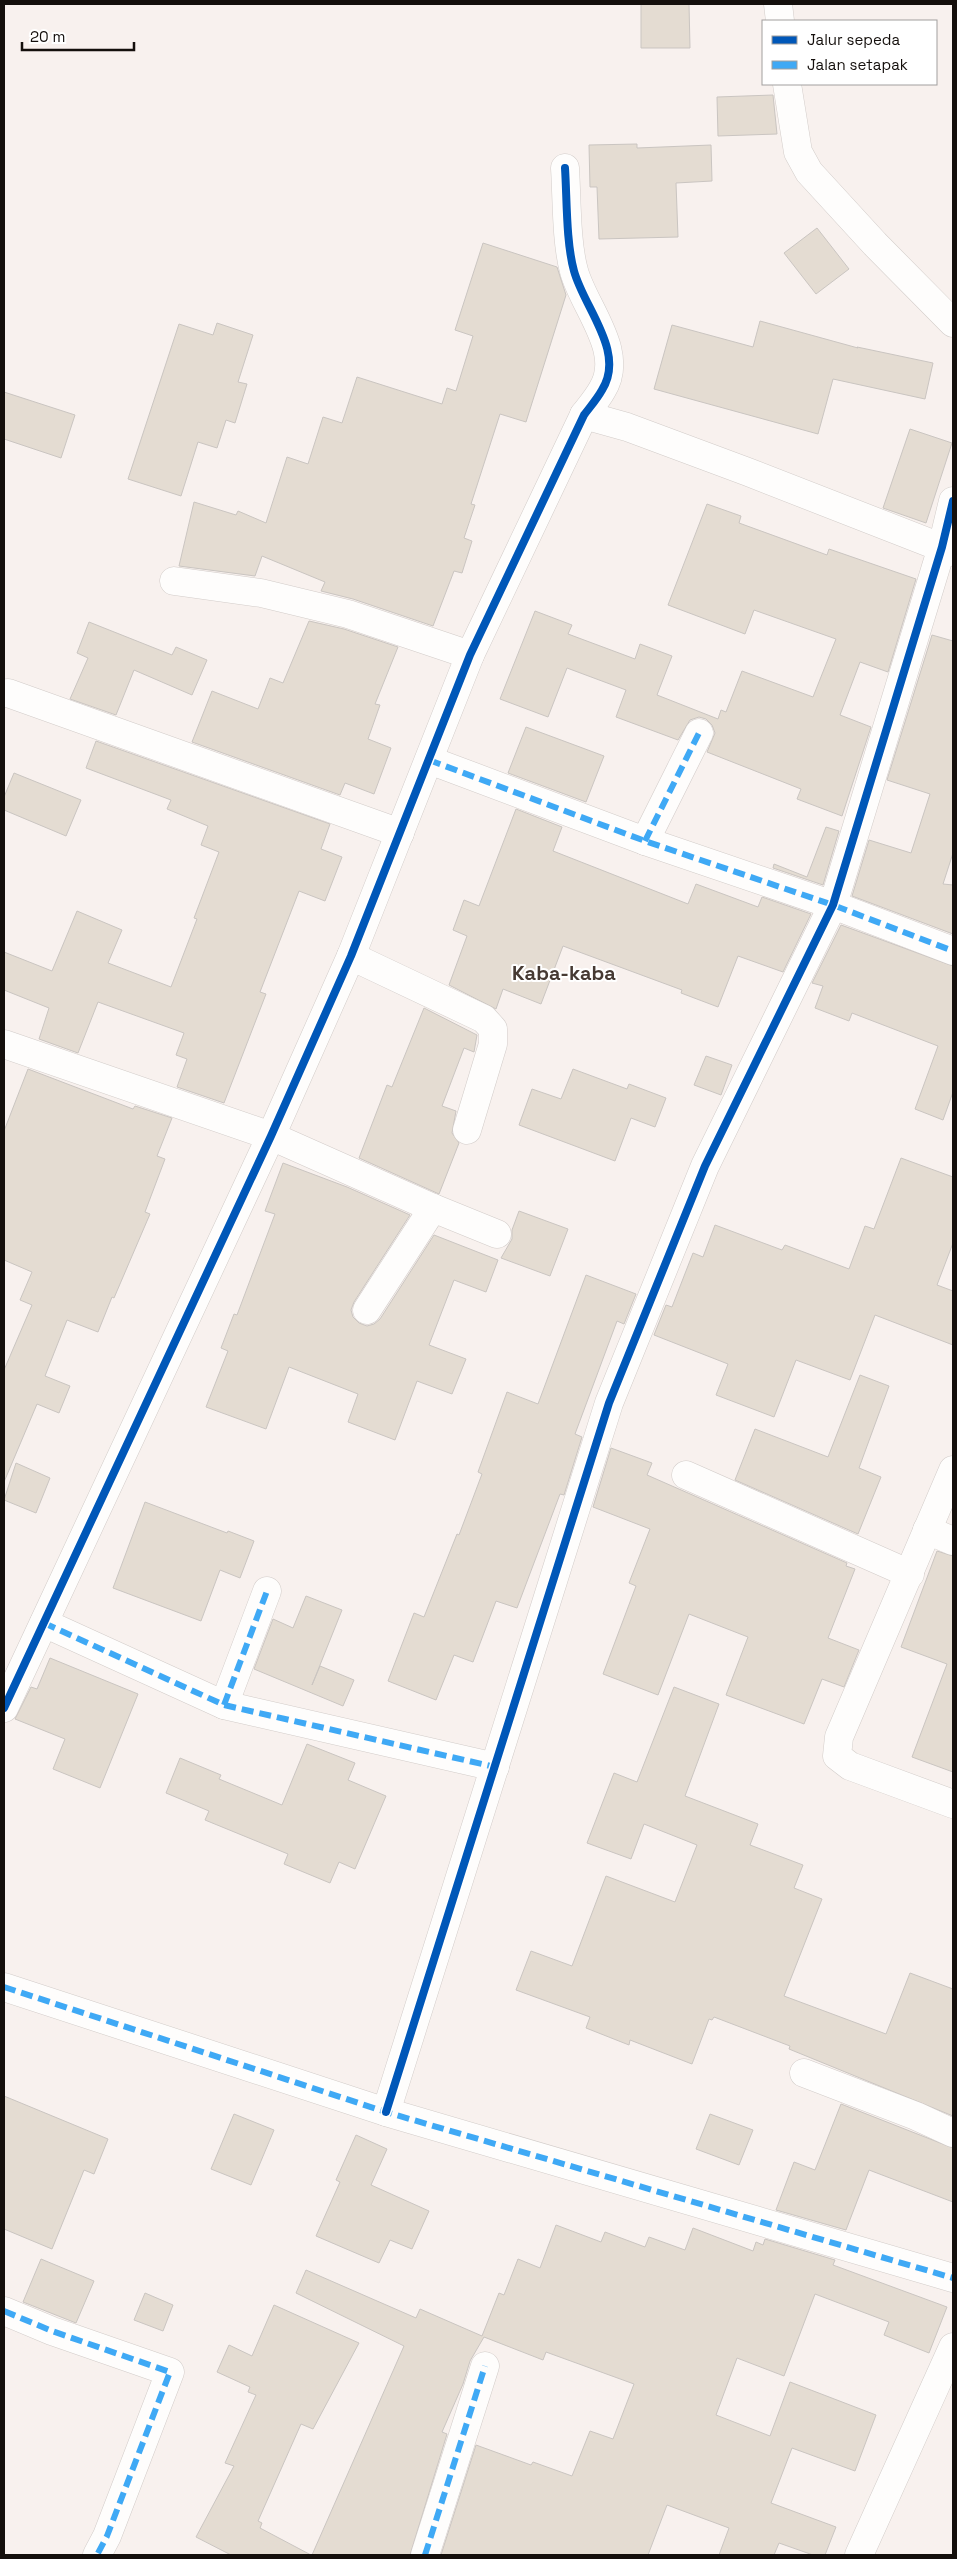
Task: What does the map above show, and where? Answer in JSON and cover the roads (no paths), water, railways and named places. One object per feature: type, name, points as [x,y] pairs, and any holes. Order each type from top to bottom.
[{"type":"street","points":[[778,4],[780,20]]},
{"type":"street","points":[[788,85],[798,152],[809,172],[875,244],[953,323]]},
{"type":"street","points":[[4,1708],[271,1136],[351,956],[470,654],[584,415],[603,390],[610,365],[606,343],[573,269],[565,168]]},
{"type":"street","points":[[584,415],[627,428],[739,469],[948,550]]},
{"type":"street","points":[[386,2112],[609,1403],[705,1166],[833,905],[948,550],[953,501]]},
{"type":"street","points":[[174,581],[261,593],[348,614],[470,654]]},
{"type":"street","points":[[8,693],[400,833]]},
{"type":"street","points":[[645,840],[699,733]]},
{"type":"street","points":[[428,760],[645,840],[833,905],[953,951]]},
{"type":"street","points":[[351,956],[484,1019],[494,1029],[493,1044],[467,1130]]},
{"type":"street","points":[[4,1044],[271,1136],[433,1208],[497,1234]]},
{"type":"street","points":[[367,1310],[433,1208]]},
{"type":"street","points":[[953,1470],[839,1737],[838,1756],[850,1766],[953,1804]]},
{"type":"street","points":[[686,1475],[910,1574]]},
{"type":"street","points":[[927,1530],[953,1541]]},
{"type":"street","points":[[224,1706],[267,1591]]},
{"type":"street","points":[[44,1623],[224,1706],[495,1767]]},
{"type":"street","points":[[4,1987],[386,2112],[953,2278]]},
{"type":"street","points":[[804,2073],[953,2133]]},
{"type":"street","points":[[4,2311],[52,2331],[170,2372],[107,2536],[97,2555]]},
{"type":"street","points":[[859,2555],[953,2347]]},
{"type":"street","points":[[425,2555],[485,2366]]},
{"type":"district","name":"Kaba-kaba","points":[[564,973]]}]
